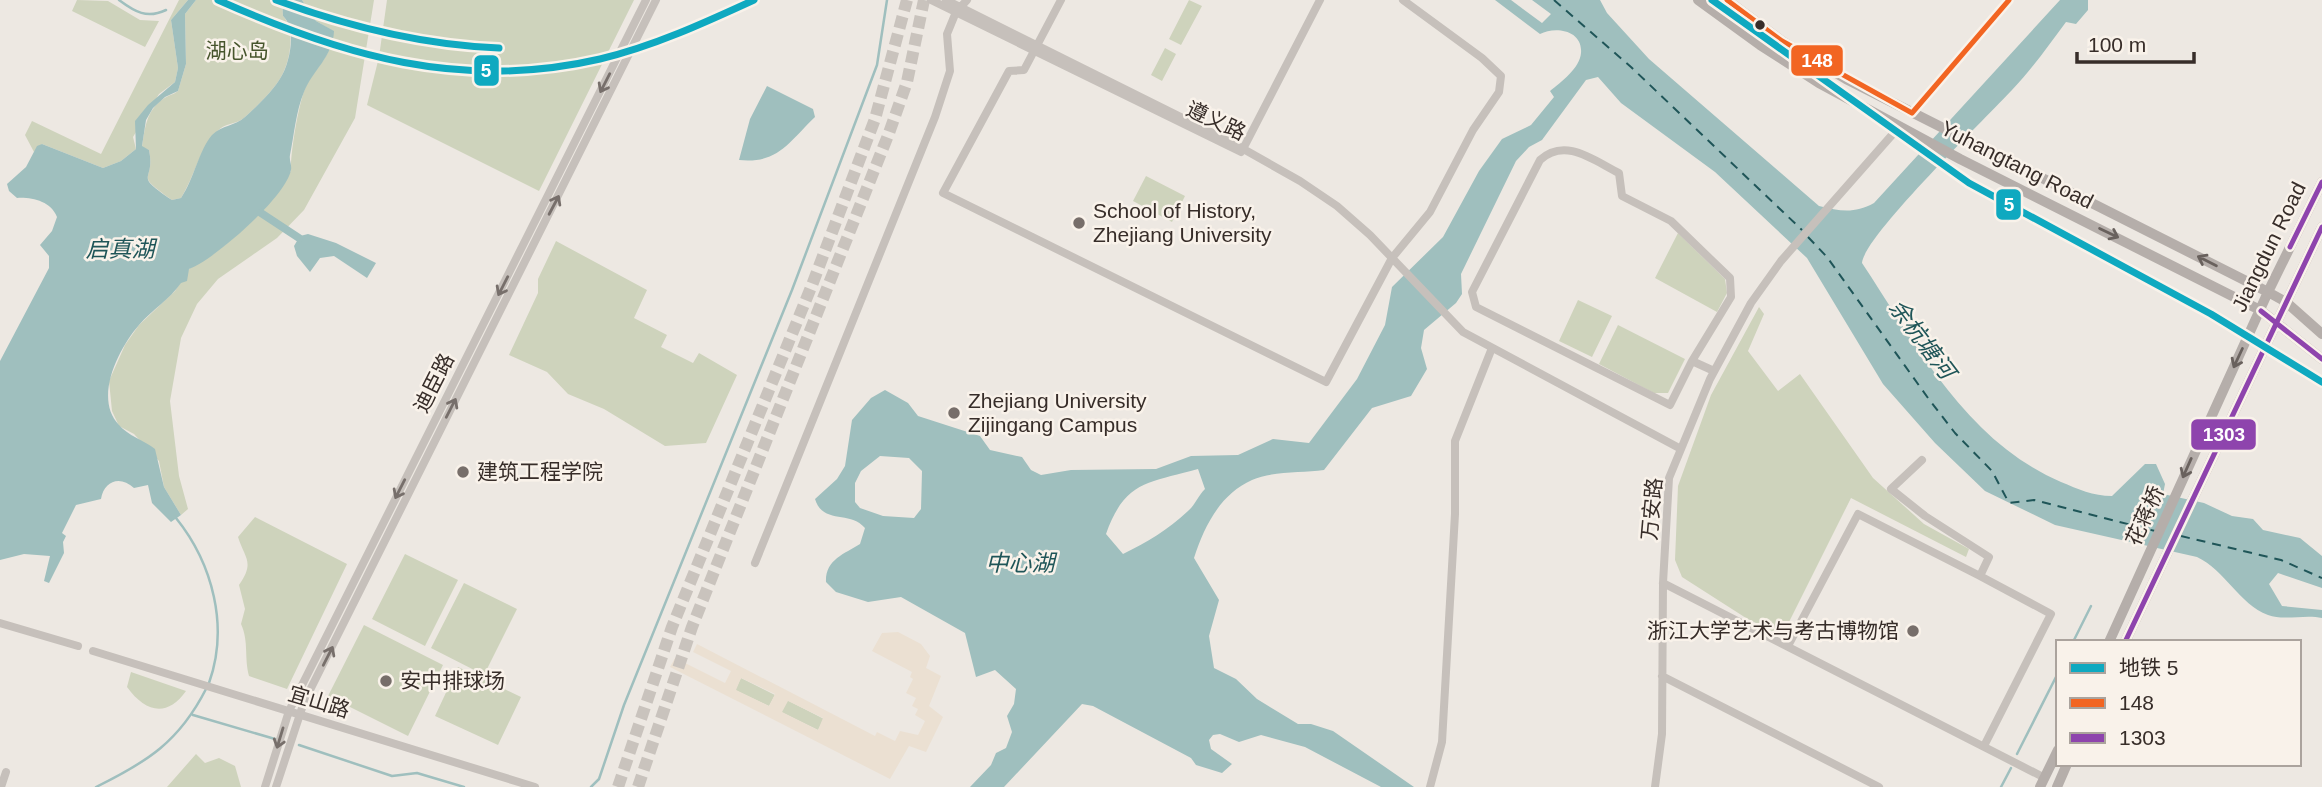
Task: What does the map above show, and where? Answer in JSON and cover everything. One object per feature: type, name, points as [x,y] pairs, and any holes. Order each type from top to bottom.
[{"type":"main road","name":"Yuhangtang Road","points":[[1698,0],[1809,77],[1899,127],[2260,310],[2322,359]]},
{"type":"main road","name":"Yuhangtang Road","points":[[1727,0],[1793,47],[1912,113],[2268,292],[2286,303],[2322,334]]},
{"type":"main road","name":"Jiangdun Road","points":[[2215,406],[2322,182]]},
{"type":"main road","name":"Jiangdun Road","points":[[2231,416],[2322,227]]},
{"type":"main road","name":"花蒋桥","points":[[2110,640],[2215,406]]},
{"type":"main road","name":"花蒋桥","points":[[2126,640],[2231,416]]},
{"type":"main road","points":[[2042,782],[2056,754]]},
{"type":"main road","points":[[2057,787],[2066,766]]},
{"type":"street","name":"迪臣路","points":[[265,787],[289,711],[646,0]]},
{"type":"street","name":"迪臣路","points":[[275,787],[299,714],[656,0]]},
{"type":"street","name":"遵义路","points":[[931,0],[956,4],[1037,50],[1228,148],[1253,156]]},
{"type":"street","points":[[1061,0],[1037,50],[1024,70],[1009,71],[943,193],[1326,382],[1392,258],[1430,212],[1473,131],[1499,92],[1500,76],[1482,58],[1402,0]]},
{"type":"street","points":[[1243,149],[1320,0]]},
{"type":"street","points":[[1912,113],[2009,0]]},
{"type":"street","points":[[755,564],[936,117],[950,71],[947,33],[956,4]]},
{"type":"street","name":"遵义路","points":[[1037,50],[1253,156]]},
{"type":"street","name":"万安路","points":[[1655,787],[1662,734],[1663,583],[1669,478],[1714,371],[1751,303],[1782,261],[1899,127]]},
{"type":"street","points":[[1561,148],[1579,153],[1619,173],[1622,197],[1671,221],[1730,278],[1731,297],[1692,361],[1670,405],[1476,307],[1472,292],[1540,160],[1549,151],[1561,148]]},
{"type":"street","points":[[1253,156],[1300,181],[1337,206],[1392,258],[1463,332],[1681,449]]},
{"type":"street","points":[[1431,785],[1442,742],[1455,514],[1455,441],[1492,348]]},
{"type":"street","points":[[1692,361],[1714,371]]},
{"type":"street","points":[[1922,460],[1891,489],[1925,516],[1989,557],[1980,576]]},
{"type":"street","points":[[1788,646],[1858,514],[1980,576],[2051,614],[1984,746]]},
{"type":"street","points":[[1663,583],[1984,746],[2042,782]]},
{"type":"street","points":[[0,623],[78,646]]},
{"type":"street","name":"宜山路","points":[[93,651],[536,787]]},
{"type":"street","points":[[1662,676],[1879,787]]},
{"type":"green space","points":[[77,0],[108,1],[140,20],[159,21],[145,47],[72,11]]},
{"type":"green space","points":[[179,0],[188,0],[171,20],[178,68],[175,82],[159,94],[133,137],[136,149],[121,161],[103,168],[42,144],[34,152],[25,135],[32,121],[101,154]]},
{"type":"green space","name":"湖心岛","points":[[196,0],[282,0],[283,16],[289,29],[289,55],[284,71],[274,87],[242,119],[223,126],[214,135],[181,198],[172,200],[149,180],[149,150],[142,147],[147,120],[153,109],[163,99],[178,91],[186,64],[185,14]]},
{"type":"green space","points":[[302,0],[374,0],[355,118],[304,210],[277,238],[218,279],[197,304],[181,338],[170,401],[179,476],[188,509],[181,515],[164,487],[159,461],[134,434],[119,426],[112,411],[109,381],[125,345],[139,325],[175,291],[189,269],[225,245],[250,223],[291,171],[296,127],[304,91],[327,53],[333,31],[316,21]]},
{"type":"green space","points":[[387,0],[634,0],[539,191],[367,105],[379,57]]},
{"type":"green space","points":[[1189,0],[1202,6],[1181,45],[1169,39]]},
{"type":"green space","points":[[1165,48],[1176,54],[1162,81],[1151,75]]},
{"type":"green space","points":[[1146,176],[1185,196],[1172,222],[1133,201]]},
{"type":"green space","points":[[1678,233],[1725,279],[1727,293],[1717,312],[1655,278]]},
{"type":"green space","points":[[556,241],[647,290],[634,318],[667,335],[661,347],[693,363],[699,353],[737,375],[706,443],[665,446],[604,409],[568,394],[547,372],[509,355],[538,293],[538,279]]},
{"type":"green space","points":[[1578,300],[1612,316],[1592,357],[1559,341]]},
{"type":"green space","points":[[1759,307],[1764,314],[1748,351],[1778,391],[1800,374],[1873,478],[1924,524],[1969,549],[1966,557],[1851,498],[1782,636],[1746,618],[1682,577],[1675,560],[1678,486],[1711,395]]},
{"type":"green space","points":[[1618,325],[1685,359],[1668,393],[1654,393],[1599,364]]},
{"type":"green space","points":[[255,517],[347,564],[287,689],[249,676],[241,624],[245,609],[239,585],[248,566],[238,537]]},
{"type":"green space","points":[[405,554],[458,580],[425,646],[372,619]]},
{"type":"green space","points":[[464,583],[517,609],[484,675],[431,648]]},
{"type":"green space","name":"安中排球场","points":[[364,625],[443,665],[408,736],[328,696]]},
{"type":"green space","points":[[458,667],[521,697],[498,745],[435,716]]},
{"type":"green space","points":[[131,672],[186,691],[179,700],[164,708],[149,706],[141,702],[127,687]]},
{"type":"green space","points":[[741,678],[775,695],[769,706],[735,690]]},
{"type":"green space","points":[[787,700],[824,719],[818,730],[781,712]]},
{"type":"green space","points":[[196,754],[205,763],[219,758],[235,766],[241,787],[167,787]]},
{"type":"shaded area","points":[[898,632],[921,644],[930,656],[926,668],[941,676],[929,706],[943,717],[926,752],[909,746],[890,779],[670,667],[675,658],[725,683],[731,671],[693,652],[697,644],[875,736],[877,732],[895,741],[900,731],[918,735],[925,721],[915,715],[918,709],[912,706],[916,698],[906,693],[913,679],[910,677],[912,672],[872,651],[882,633]],"holes":[[[741,678],[775,694],[769,706],[736,690]],[[788,701],[823,718],[818,730],[782,712]]]},
{"type":"water","name":"启真湖","points":[[188,0],[196,0],[185,14],[186,64],[178,91],[165,97],[153,108],[146,120],[142,146],[149,150],[149,181],[172,200],[181,198],[212,135],[245,117],[281,77],[291,46],[290,29],[283,16],[282,0],[302,0],[316,21],[334,31],[333,40],[301,99],[290,155],[291,170],[286,182],[263,211],[231,241],[189,269],[187,281],[181,283],[131,335],[112,374],[108,401],[112,414],[122,429],[155,449],[164,487],[181,515],[171,522],[152,503],[148,485],[134,488],[118,481],[109,484],[101,499],[76,505],[62,533],[66,536],[63,542],[64,553],[49,583],[44,581],[50,556],[24,554],[0,560],[0,361],[49,268],[49,256],[40,245],[52,231],[57,217],[50,207],[40,201],[17,198],[9,191],[7,184],[26,167],[37,146],[42,144],[103,168],[121,161],[136,149],[135,121],[148,105],[175,82],[178,68],[171,20]]},
{"type":"water","name":"中心湖","points":[[1495,0],[1511,0],[1542,23],[1551,14],[1532,0],[1600,0],[1607,13],[1649,59],[1819,206],[1853,210],[1874,203],[2060,0],[2088,0],[2088,10],[2076,24],[2066,22],[2019,82],[1928,176],[1883,228],[1862,263],[1946,388],[1971,417],[1998,442],[2027,464],[2061,482],[2098,495],[2112,496],[2145,464],[2156,464],[2165,484],[2163,494],[2204,503],[2232,516],[2253,519],[2263,530],[2300,538],[2322,556],[2322,588],[2278,573],[2269,584],[2282,606],[2322,610],[2322,618],[2268,615],[2249,603],[2216,570],[2197,557],[2055,525],[1985,491],[1935,443],[1883,384],[1807,258],[1715,172],[1621,103],[1598,77],[1586,80],[1542,140],[1529,147],[1516,161],[1461,274],[1462,294],[1456,303],[1424,330],[1421,348],[1427,369],[1411,396],[1372,408],[1324,470],[1269,475],[1241,486],[1222,503],[1208,523],[1194,558],[1219,600],[1209,636],[1214,668],[1236,679],[1257,699],[1298,724],[1311,724],[1333,731],[1414,787],[1381,787],[1305,747],[1261,735],[1239,742],[1220,734],[1213,735],[1209,740],[1211,749],[1232,764],[1222,773],[1196,765],[1191,758],[1093,706],[1082,704],[1004,787],[970,787],[991,765],[996,753],[1006,748],[1012,732],[1007,716],[1014,704],[1016,689],[995,670],[976,677],[965,633],[901,597],[868,602],[836,592],[826,582],[832,563],[860,544],[865,528],[852,520],[824,512],[815,499],[837,479],[845,466],[852,420],[871,398],[885,390],[908,403],[918,416],[980,436],[990,450],[1022,457],[1031,470],[1041,475],[1071,470],[1156,469],[1191,456],[1238,455],[1273,439],[1309,443],[1357,379],[1385,325],[1392,287],[1443,237],[1479,171],[1502,139],[1531,125],[1554,97],[1550,91],[1569,74],[1580,59],[1580,45],[1573,35],[1560,30],[1540,34]],"holes":[[[880,456],[909,458],[922,471],[921,509],[914,518],[883,516],[860,508],[855,502],[855,483],[861,471]],[[1198,469],[1205,489],[1190,509],[1165,530],[1123,554],[1106,534],[1121,503],[1131,493],[1152,481]]]},
{"type":"water","points":[[767,86],[813,109],[815,117],[790,143],[773,155],[739,160],[750,119]]},
{"type":"water","points":[[308,234],[336,243],[376,263],[367,278],[334,256],[320,258],[310,272],[297,256],[294,246],[300,236]]},
{"type":"waterway","points":[[119,0],[141,13],[153,14],[166,10]]},
{"type":"waterway","points":[[591,787],[599,779],[624,705],[792,290],[877,65],[887,0]]},
{"type":"waterway","points":[[261,213],[299,238]]},
{"type":"waterway","points":[[176,518],[200,555],[214,597],[217,640],[209,683]]},
{"type":"waterway","points":[[2074,640],[2091,606]]},
{"type":"waterway","points":[[2017,754],[2056,677]]},
{"type":"waterway","points":[[96,787],[131,769],[173,737],[206,689]]},
{"type":"waterway","points":[[193,715],[275,739]]},
{"type":"waterway","points":[[299,745],[392,776],[417,773],[464,787]]},
{"type":"waterway","points":[[2001,787],[2011,768]]},
{"type":"ferry route","points":[[1554,0],[1631,67],[1802,230]]},
{"type":"ferry route","points":[[1808,237],[1827,257],[1955,433],[1992,471],[2009,503],[2034,500],[2155,531]]},
{"type":"ferry route","points":[[2181,536],[2281,560],[2322,578]]},
{"type":"tunnel","points":[[618,787],[672,627],[812,285],[875,119],[907,0]]},
{"type":"tunnel","points":[[638,787],[692,627],[889,133],[907,82],[924,0]]},
{"type":"metro line","name":"5","points":[[218,0],[265,20],[357,52],[451,69],[500,71],[549,68],[620,54],[678,33],[754,0]]},
{"type":"metro line","name":"5","points":[[276,0],[358,26],[413,39],[499,48]]},
{"type":"metro line","name":"5","points":[[1712,0],[1969,183],[2211,314],[2322,382]]},
{"type":"transit line","name":"148","points":[[1727,0],[1782,41],[1912,113]]},
{"type":"transit line","name":"148","points":[[1912,113],[2009,0]]},
{"type":"transit line","name":"1303","points":[[2290,247],[2322,182]]},
{"type":"transit line","name":"1303","points":[[2126,640],[2322,227]]},
{"type":"transit line","name":"1303","points":[[2261,311],[2322,359]]},
{"type":"place","name":"School of History, Zhejiang University","points":[[1079,223]]},
{"type":"place","name":"Zhejiang University Zijingang Campus","points":[[954,413]]},
{"type":"place","name":"建筑工程学院","points":[[463,472]]},
{"type":"place","name":"浙江大学艺术与考古博物馆","points":[[1913,631]]},
{"type":"place","name":"安中排球场","points":[[386,681]]},
{"type":"water label","name":"余杭塘河","points":[[1922,339]]}]
